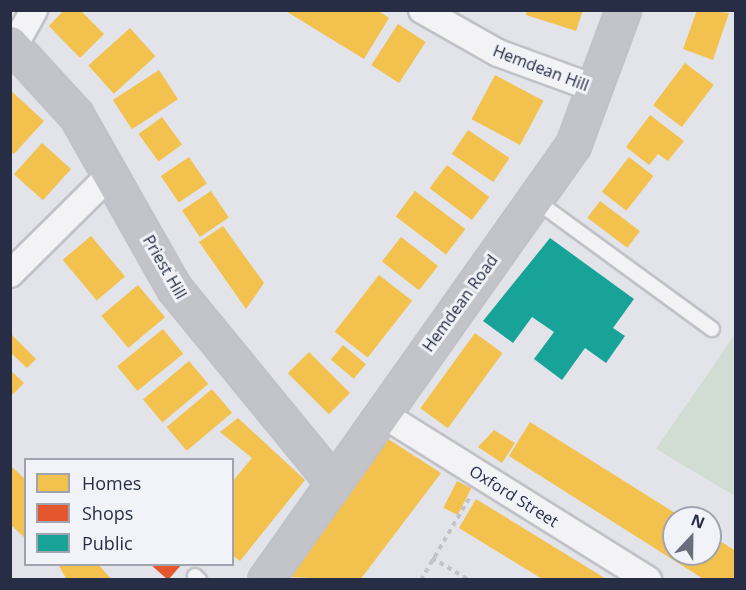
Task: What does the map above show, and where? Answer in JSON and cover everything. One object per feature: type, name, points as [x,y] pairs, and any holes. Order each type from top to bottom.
[{"type":"street","points":[[12,44],[34,10]]},
{"type":"street","name":"Hemdean Hill","points":[[422,10],[498,53],[597,89]]},
{"type":"street","name":"Hemdean Road","points":[[266,579],[381,413],[573,145],[597,89],[622,10]]},
{"type":"street","name":"Priest Hill","points":[[12,44],[76,115],[174,288],[333,482]]},
{"type":"street","points":[[10,274],[110,175]]},
{"type":"street","name":"Oxford Street","points":[[381,413],[648,579]]},
{"type":"lane","points":[[535,200],[712,329]]},
{"type":"path","points":[[421,579],[483,476]]},
{"type":"path","points":[[432,558],[469,579]]},
{"type":"shaded area","points":[[735,334],[735,496],[656,449]]},
{"type":"building: Homes","points":[[64,10],[80,10],[104,34],[80,58],[49,26]]},
{"type":"building: Homes","points":[[284,10],[377,10],[389,18],[364,59]]},
{"type":"building: Homes","points":[[527,10],[583,10],[576,31],[526,15]]},
{"type":"building: Homes","points":[[697,10],[729,13],[713,60],[683,49]]},
{"type":"building: Homes","points":[[398,24],[426,42],[399,83],[371,65]]},
{"type":"building: Homes","points":[[130,28],[155,56],[114,94],[88,65]]},
{"type":"building: Homes","points":[[685,63],[714,85],[682,127],[653,105]]},
{"type":"building: Homes","points":[[159,70],[178,99],[132,129],[113,100]]},
{"type":"building: Homes","points":[[495,75],[544,101],[520,145],[472,119]]},
{"type":"building: Homes","points":[[10,90],[44,121],[14,154],[10,151]]},
{"type":"building: Homes","points":[[650,115],[684,141],[668,161],[658,154],[649,165],[626,147]]},
{"type":"building: Homes","points":[[162,117],[182,145],[159,162],[139,134]]},
{"type":"building: Homes","points":[[468,130],[509,158],[493,182],[452,154]]},
{"type":"building: Homes","points":[[42,143],[71,169],[43,200],[14,174]]},
{"type":"building: Homes","points":[[189,157],[207,184],[179,203],[161,176]]},
{"type":"building: Homes","points":[[629,157],[653,176],[626,211],[602,192]]},
{"type":"building: Homes","points":[[447,165],[489,197],[472,220],[430,188]]},
{"type":"building: Homes","points":[[211,191],[229,218],[200,237],[182,211]]},
{"type":"building: Homes","points":[[415,191],[465,229],[446,254],[396,217]]},
{"type":"building: Homes","points":[[600,201],[640,231],[627,248],[587,218]]},
{"type":"building: Homes","points":[[223,226],[264,283],[246,309],[199,242]]},
{"type":"building: Homes","points":[[91,236],[125,277],[97,300],[63,260]]},
{"type":"building: Homes","points":[[401,237],[438,266],[419,290],[382,261]]},
{"type":"building: Homes","points":[[379,275],[412,301],[368,358],[335,332]]},
{"type":"building: Homes","points":[[138,285],[165,317],[128,348],[101,316]]},
{"type":"building: Homes","points":[[163,329],[183,354],[137,391],[117,366]]},
{"type":"building: Homes","points":[[10,333],[36,359],[27,368],[10,352]]},
{"type":"building: Homes","points":[[475,333],[503,353],[448,428],[420,408]]},
{"type":"building: Homes","points":[[343,345],[366,364],[354,379],[331,360]]},
{"type":"building: Homes","points":[[309,352],[350,393],[329,414],[288,373]]},
{"type":"building: Homes","points":[[189,361],[208,384],[162,423],[143,400]]},
{"type":"building: Homes","points":[[10,370],[24,383],[10,397]]},
{"type":"building: Homes","points":[[212,389],[232,413],[187,451],[167,427]]},
{"type":"building: Homes","points":[[238,418],[305,480],[240,561],[234,556],[234,480],[252,458],[220,432]]},
{"type":"building: Homes","points":[[530,422],[664,506],[662,506],[662,553],[509,456]]},
{"type":"building: Homes","points":[[494,430],[515,443],[502,463],[478,447]]},
{"type":"building: Homes","points":[[385,437],[441,473],[360,580],[287,577]]},
{"type":"building: Homes","points":[[10,465],[24,478],[24,537],[10,524]]},
{"type":"building: Homes","points":[[457,481],[471,488],[458,515],[443,508]]},
{"type":"building: Homes","points":[[476,499],[608,580],[544,580],[459,528]]},
{"type":"building: Homes","points":[[722,542],[736,551],[736,580],[705,580],[683,566],[722,566]]},
{"type":"building: Homes","points":[[59,566],[100,566],[112,580],[67,580]]},
{"type":"building: Shops","points":[[152,566],[180,566],[168,580]]},
{"type":"building: Public","points":[[550,238],[634,299],[613,328],[625,336],[606,363],[585,348],[562,380],[534,359],[554,332],[532,317],[513,343],[483,321]]}]
